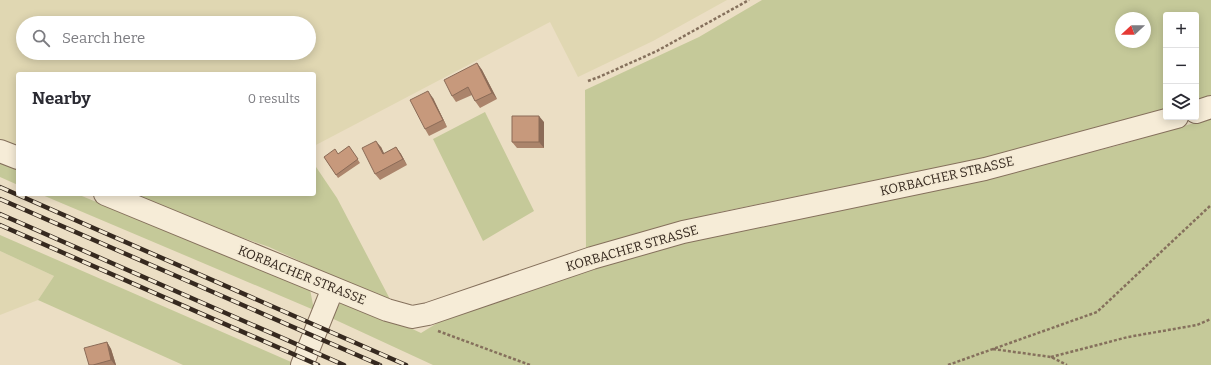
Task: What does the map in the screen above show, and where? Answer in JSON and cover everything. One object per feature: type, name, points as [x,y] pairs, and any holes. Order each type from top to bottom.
[{"type":"street","points":[[1199,111],[1211,107]]},
{"type":"street","name":"KORBACHER STRASSE","points":[[110,196],[333,288],[412,317],[428,314],[592,258],[675,234],[985,169],[1165,120]]},
{"type":"street","points":[[0,151],[16,157]]},
{"type":"street","points":[[302,365],[333,288]]},
{"type":"path","points":[[588,81],[599,78],[657,51],[749,0]]},
{"type":"path","points":[[948,365],[1097,312],[1211,205]]},
{"type":"path","points":[[1051,357],[1128,337],[1197,325],[1211,319]]},
{"type":"path","points":[[437,331],[530,365]]},
{"type":"path","points":[[993,349],[1051,357],[1067,365]]},
{"type":"shaded area","points":[[0,0],[727,0],[653,41],[578,77],[550,22],[316,145],[316,72],[16,72],[16,152],[0,146]]},
{"type":"shaded area","points":[[0,251],[54,276],[38,300],[0,315]]},
{"type":"green space","points":[[762,0],[1211,0],[1211,96],[1199,99],[1199,12],[1163,12],[1163,110],[984,158],[720,212],[675,223],[586,251],[585,90],[699,37]]},
{"type":"green space","points":[[485,112],[534,211],[483,241],[433,139]]},
{"type":"green space","points":[[1211,118],[1211,365],[433,365],[327,316],[342,302],[359,304],[421,333],[439,322],[573,276],[679,243],[990,177],[1116,146]]},
{"type":"green space","points":[[0,161],[16,168],[16,184],[0,177]]},
{"type":"green space","points":[[316,167],[337,198],[392,303],[269,247],[132,199],[138,196],[316,196]]},
{"type":"green space","points":[[45,196],[82,196],[309,284],[314,310]]},
{"type":"green space","points":[[0,235],[298,365],[183,365],[38,300],[54,276],[0,251]]},
{"type":"building","points":[[477,63],[492,93],[475,101],[468,87],[452,96],[444,80]]},
{"type":"building","points":[[428,91],[443,120],[425,129],[410,100]]},
{"type":"building","points":[[512,116],[539,116],[539,142],[512,142]]},
{"type":"building","points":[[376,141],[383,154],[396,147],[403,159],[375,174],[362,148]]},
{"type":"building","points":[[349,146],[358,159],[336,175],[324,157],[335,149],[338,154]]},
{"type":"building","points":[[107,342],[111,360],[89,365],[84,348]]},
{"type":"railway","points":[[0,187],[16,194]]},
{"type":"railway","points":[[21,196],[406,365]]},
{"type":"railway","points":[[0,199],[380,365]]},
{"type":"railway","points":[[0,214],[344,365]]},
{"type":"railway","points":[[0,225],[318,365]]}]
